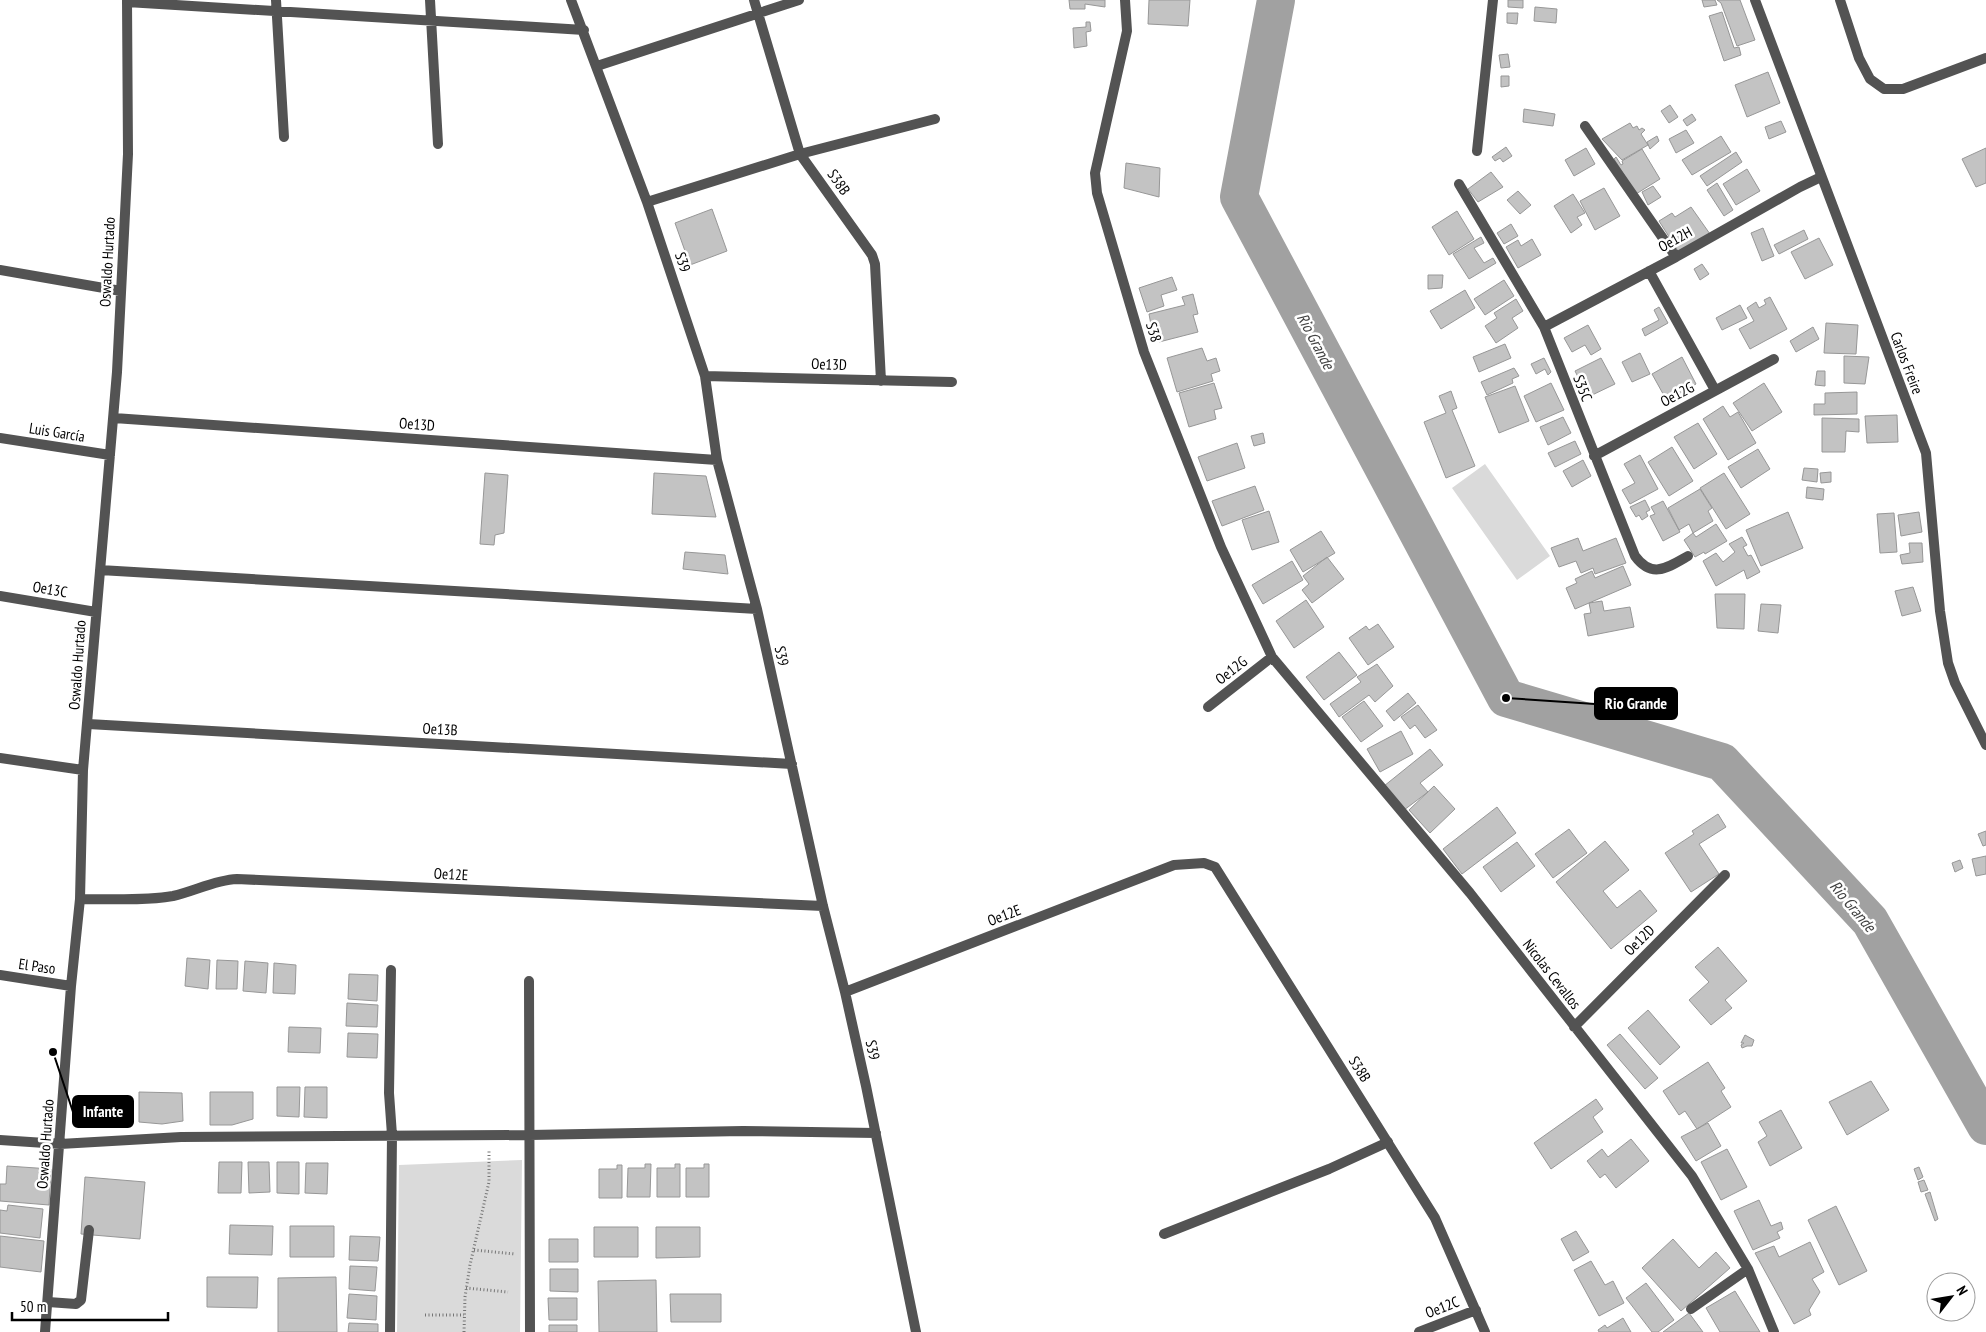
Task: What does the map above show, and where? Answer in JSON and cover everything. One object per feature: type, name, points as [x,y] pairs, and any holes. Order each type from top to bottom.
[{"type":"street","points":[[430,0],[438,144]]},
{"type":"street","name":"S39","points":[[571,0],[584,30],[647,202],[705,376],[717,460],[756,609],[823,906],[845,992],[876,1132],[916,1332]]},
{"type":"street","name":"S38B","points":[[754,0],[800,154],[872,255],[875,264],[881,381]]},
{"type":"street","points":[[597,66],[799,0]]},
{"type":"street","name":"S38","points":[[1125,0],[1127,31],[1095,173],[1097,193],[1144,352],[1221,547],[1272,657]]},
{"type":"street","points":[[1477,151],[1493,0]]},
{"type":"street","name":"Carlos Freire","points":[[1755,0],[1926,453],[1940,611],[1948,663],[1955,683],[1986,745]]},
{"type":"street","points":[[1840,0],[1859,58],[1870,79],[1884,88],[1903,89],[1986,58]]},
{"type":"street","points":[[127,1],[276,5],[431,20],[584,30]]},
{"type":"street","name":"Oswaldo Hurtado","points":[[45,1332],[71,986],[80,899],[83,770],[114,418],[128,154],[127,1]]},
{"type":"street","points":[[276,5],[284,137]]},
{"type":"street","points":[[647,202],[800,154],[935,119]]},
{"type":"street","points":[[1585,126],[1676,256]]},
{"type":"street","name":"Oe12H","points":[[1544,327],[1821,177]]},
{"type":"street","name":"S35C","points":[[1459,184],[1544,327],[1635,556],[1642,565],[1656,570],[1667,568],[1688,556]]},
{"type":"street","points":[[0,270],[121,291]]},
{"type":"street","points":[[1649,271],[1715,390]]},
{"type":"street","name":"Oe12G","points":[[1594,456],[1774,359]]},
{"type":"street","name":"Oe13D","points":[[705,376],[952,382]]},
{"type":"street","name":"Oe13D","points":[[114,418],[717,460]]},
{"type":"street","name":"Luis García","points":[[0,438],[110,455]]},
{"type":"street","points":[[100,570],[756,609]]},
{"type":"street","name":"Oe13C","points":[[0,596],[96,612]]},
{"type":"street","name":"Oe12G","points":[[1208,707],[1272,657]]},
{"type":"street","name":"Nicolas Cevallos","points":[[1272,657],[1470,893],[1692,1176],[1748,1269],[1774,1332]]},
{"type":"street","name":"Oe13B","points":[[88,724],[792,764]]},
{"type":"street","points":[[0,758],[83,770]]},
{"type":"street","name":"S38B","points":[[1174,865],[1204,863],[1215,866],[1435,1218],[1485,1332]]},
{"type":"street","name":"Oe12E","points":[[845,992],[1174,865]]},
{"type":"street","name":"Oe12D","points":[[1574,1027],[1725,875]]},
{"type":"street","name":"Oe12E","points":[[80,899],[173,896],[224,880],[236,879],[823,906]]},
{"type":"street","points":[[390,1332],[392,1135],[389,1093],[391,970]]},
{"type":"street","name":"El Paso","points":[[0,976],[71,986]]},
{"type":"street","points":[[529,982],[530,1332]]},
{"type":"street","points":[[0,1140],[60,1144],[180,1137],[489,1136],[743,1131],[876,1132]]},
{"type":"street","points":[[1164,1234],[1329,1169],[1388,1142]]},
{"type":"street","points":[[48,1302],[76,1304],[81,1300],[89,1230]]},
{"type":"street","points":[[1691,1309],[1748,1269]]},
{"type":"street","name":"Oe12C","points":[[1419,1332],[1476,1310]]},
{"type":"path","points":[[464,1332],[466,1288],[489,1182],[489,1136]]},
{"type":"path","points":[[474,1250],[529,1254]]},
{"type":"path","points":[[466,1288],[508,1292]]},
{"type":"path","points":[[425,1315],[464,1314]]},
{"type":"shaded area","points":[[1485,464],[1550,556],[1517,580],[1452,488]]},
{"type":"shaded area","points":[[522,1160],[520,1332],[397,1332],[399,1165]]},
{"type":"building","points":[[1069,0],[1105,0],[1105,7],[1085,4],[1085,9],[1070,9]]},
{"type":"building","points":[[1149,0],[1190,0],[1188,26],[1148,24]]},
{"type":"building","points":[[1508,0],[1523,0],[1523,8],[1508,7]]},
{"type":"building","points":[[1702,0],[1715,0],[1717,5],[1704,7]]},
{"type":"building","points":[[1717,0],[1740,0],[1755,40],[1737,46],[1721,3]]},
{"type":"building","points":[[1535,7],[1557,9],[1556,23],[1534,21]]},
{"type":"building","points":[[1722,12],[1734,48],[1739,47],[1741,55],[1724,61],[1709,16]]},
{"type":"building","points":[[1507,13],[1518,13],[1517,24],[1507,23]]},
{"type":"building","points":[[1086,22],[1090,22],[1091,31],[1086,32],[1087,46],[1074,48],[1073,28],[1086,27]]},
{"type":"building","points":[[1508,54],[1510,67],[1501,68],[1499,55]]},
{"type":"building","points":[[1768,72],[1780,103],[1747,117],[1735,85]]},
{"type":"building","points":[[1501,76],[1509,76],[1509,86],[1501,87]]},
{"type":"building","points":[[1670,105],[1678,117],[1669,123],[1661,111]]},
{"type":"building","points":[[1524,109],[1555,114],[1553,126],[1523,122]]},
{"type":"building","points":[[1692,114],[1696,120],[1687,126],[1683,120]]},
{"type":"building","points":[[1781,121],[1786,132],[1769,139],[1765,127]]},
{"type":"building","points":[[1630,123],[1633,128],[1637,126],[1639,130],[1642,128],[1645,130],[1641,134],[1648,145],[1622,160],[1602,139]]},
{"type":"building","points":[[1686,130],[1694,143],[1676,153],[1669,139]]},
{"type":"building","points":[[1657,136],[1659,141],[1650,149],[1647,142]]},
{"type":"building","points":[[1721,136],[1731,152],[1692,175],[1682,160]]},
{"type":"building","points":[[1506,147],[1512,156],[1503,162],[1500,158],[1495,161],[1492,157]]},
{"type":"building","points":[[1586,148],[1595,164],[1574,176],[1565,160]]},
{"type":"building","points":[[1986,148],[1986,183],[1976,187],[1962,159]]},
{"type":"building","points":[[1642,149],[1660,179],[1636,194],[1614,159],[1616,157],[1621,165],[1623,164],[1622,161]]},
{"type":"building","points":[[1736,152],[1742,162],[1707,186],[1700,176]]},
{"type":"building","points":[[1126,163],[1160,168],[1159,197],[1124,188]]},
{"type":"building","points":[[1747,169],[1760,191],[1736,205],[1723,184]]},
{"type":"building","points":[[1491,172],[1503,187],[1478,202],[1468,189]]},
{"type":"building","points":[[1717,183],[1733,210],[1724,216],[1707,190]]},
{"type":"building","points":[[1653,186],[1661,197],[1648,205],[1642,192]]},
{"type":"building","points":[[1604,188],[1620,216],[1595,230],[1580,201]]},
{"type":"building","points":[[1518,191],[1531,205],[1520,214],[1507,200]]},
{"type":"building","points":[[1573,194],[1585,213],[1577,217],[1582,225],[1571,233],[1554,206]]},
{"type":"building","points":[[1691,207],[1710,234],[1680,254],[1659,221],[1672,213],[1675,217]]},
{"type":"building","points":[[712,209],[727,251],[690,265],[675,223]]},
{"type":"building","points":[[1457,211],[1474,239],[1449,255],[1432,227]]},
{"type":"building","points":[[1511,224],[1518,236],[1504,244],[1497,233]]},
{"type":"building","points":[[1763,228],[1774,256],[1762,261],[1751,233]]},
{"type":"building","points":[[1804,230],[1808,239],[1779,254],[1774,245]]},
{"type":"building","points":[[1481,237],[1484,243],[1474,248],[1484,263],[1493,258],[1496,263],[1469,279],[1453,254]]},
{"type":"building","points":[[1819,238],[1833,265],[1805,279],[1791,252]]},
{"type":"building","points":[[1532,239],[1541,255],[1518,268],[1506,247],[1518,240],[1521,246]]},
{"type":"building","points":[[1702,264],[1709,274],[1700,280],[1694,269]]},
{"type":"building","points":[[1428,275],[1443,275],[1442,288],[1428,289]]},
{"type":"building","points":[[1172,277],[1177,290],[1161,295],[1164,306],[1147,312],[1139,288]]},
{"type":"building","points":[[1504,280],[1514,296],[1485,315],[1474,299]]},
{"type":"building","points":[[1465,290],[1475,308],[1441,329],[1430,311]]},
{"type":"building","points":[[1193,294],[1198,314],[1193,315],[1198,332],[1159,342],[1154,325],[1151,325],[1149,314],[1185,305],[1182,297]]},
{"type":"building","points":[[1770,297],[1787,329],[1750,349],[1739,329],[1754,321],[1747,308],[1756,302],[1759,308],[1766,304],[1764,300]]},
{"type":"building","points":[[1516,299],[1523,311],[1512,318],[1518,328],[1496,343],[1485,326],[1497,318],[1494,313]]},
{"type":"building","points":[[1740,305],[1747,318],[1722,330],[1716,318]]},
{"type":"building","points":[[1659,307],[1668,323],[1645,336],[1642,329],[1659,320],[1654,310]]},
{"type":"building","points":[[1826,323],[1858,325],[1856,354],[1824,353]]},
{"type":"building","points":[[1588,325],[1601,349],[1591,355],[1585,345],[1572,352],[1564,338]]},
{"type":"building","points":[[1813,327],[1819,339],[1796,352],[1790,341]]},
{"type":"building","points":[[1505,344],[1511,358],[1479,372],[1473,357]]},
{"type":"building","points":[[1202,348],[1207,361],[1216,358],[1220,371],[1211,374],[1213,381],[1177,392],[1167,358]]},
{"type":"building","points":[[1640,353],[1650,374],[1632,382],[1622,362]]},
{"type":"building","points":[[1844,356],[1869,357],[1865,384],[1844,383]]},
{"type":"building","points":[[1682,357],[1696,384],[1667,401],[1652,374]]},
{"type":"building","points":[[1544,358],[1551,372],[1548,375],[1545,369],[1536,374],[1531,364]]},
{"type":"building","points":[[1601,358],[1615,384],[1588,397],[1575,371]]},
{"type":"building","points":[[1514,368],[1519,376],[1512,379],[1513,383],[1487,395],[1481,382]]},
{"type":"building","points":[[1817,371],[1825,371],[1825,386],[1815,385]]},
{"type":"building","points":[[1214,383],[1222,408],[1214,410],[1216,419],[1189,427],[1179,393]]},
{"type":"building","points":[[1551,383],[1564,410],[1536,422],[1524,396]]},
{"type":"building","points":[[1764,383],[1782,412],[1752,431],[1733,403]]},
{"type":"building","points":[[1515,386],[1529,421],[1499,433],[1485,397]]},
{"type":"building","points":[[1451,391],[1457,408],[1452,410],[1475,466],[1446,478],[1424,422],[1446,413],[1439,396]]},
{"type":"building","points":[[1857,392],[1857,414],[1814,415],[1814,404],[1825,404],[1825,393]]},
{"type":"building","points":[[1723,406],[1730,417],[1738,412],[1756,443],[1728,460],[1703,419]]},
{"type":"building","points":[[1897,415],[1898,442],[1867,443],[1865,416]]},
{"type":"building","points":[[1563,417],[1571,433],[1548,445],[1540,427]]},
{"type":"building","points":[[1822,418],[1859,419],[1859,432],[1846,431],[1845,452],[1822,452]]},
{"type":"building","points":[[1698,423],[1717,454],[1694,469],[1674,437]]},
{"type":"building","points":[[1263,433],[1265,443],[1254,446],[1251,436]]},
{"type":"building","points":[[1575,441],[1581,454],[1555,467],[1548,453]]},
{"type":"building","points":[[1237,443],[1245,468],[1207,481],[1198,457]]},
{"type":"building","points":[[1672,447],[1693,481],[1669,496],[1648,462]]},
{"type":"building","points":[[1758,449],[1770,469],[1741,488],[1728,467]]},
{"type":"building","points":[[1640,455],[1658,489],[1630,504],[1622,490],[1635,483],[1624,464]]},
{"type":"building","points":[[1583,460],[1591,476],[1572,487],[1563,471]]},
{"type":"building","points":[[1804,468],[1818,469],[1817,482],[1802,480]]},
{"type":"building","points":[[1831,472],[1831,482],[1821,483],[1820,473]]},
{"type":"building","points":[[485,473],[508,475],[504,533],[495,535],[494,545],[480,544]]},
{"type":"building","points":[[654,473],[706,476],[716,517],[652,514]]},
{"type":"building","points":[[1724,473],[1750,514],[1726,529],[1700,488]]},
{"type":"building","points":[[1255,486],[1264,510],[1222,526],[1212,501]]},
{"type":"building","points":[[1807,487],[1824,489],[1823,500],[1806,498]]},
{"type":"building","points":[[1700,489],[1712,508],[1708,511],[1713,521],[1693,533],[1689,524],[1679,530],[1668,508]]},
{"type":"building","points":[[1645,500],[1650,510],[1646,512],[1648,516],[1642,520],[1639,515],[1636,517],[1630,507]]},
{"type":"building","points":[[1663,501],[1680,532],[1663,541],[1650,516],[1655,514],[1651,507]]},
{"type":"building","points":[[1269,511],[1279,542],[1252,550],[1242,520]]},
{"type":"building","points":[[1788,512],[1803,548],[1761,566],[1746,530]]},
{"type":"building","points":[[1919,512],[1922,532],[1901,536],[1898,515]]},
{"type":"building","points":[[1894,513],[1897,552],[1880,553],[1877,514]]},
{"type":"building","points":[[1716,524],[1727,541],[1705,554],[1704,552],[1695,557],[1684,540],[1693,533],[1696,537]]},
{"type":"building","points":[[1321,531],[1335,553],[1303,572],[1290,550]]},
{"type":"building","points":[[1742,537],[1747,545],[1743,547],[1748,556],[1751,555],[1760,572],[1747,579],[1744,570],[1716,586],[1703,561],[1716,553],[1723,562],[1735,552],[1729,544]]},
{"type":"building","points":[[1578,538],[1583,551],[1616,538],[1626,563],[1595,574],[1593,568],[1581,573],[1576,561],[1559,567],[1551,548]]},
{"type":"building","points":[[1909,543],[1922,543],[1923,562],[1902,564],[1900,555],[1910,553]]},
{"type":"building","points":[[685,552],[725,555],[728,574],[683,569]]},
{"type":"building","points":[[1327,557],[1344,579],[1312,603],[1302,590],[1309,584],[1303,576]]},
{"type":"building","points":[[1292,561],[1303,580],[1263,604],[1252,585]]},
{"type":"building","points":[[1623,566],[1631,585],[1575,609],[1566,588],[1577,583],[1575,579],[1592,571],[1595,578]]},
{"type":"building","points":[[1913,587],[1921,611],[1902,616],[1895,591]]},
{"type":"building","points":[[1715,594],[1745,594],[1744,629],[1717,628]]},
{"type":"building","points":[[1306,600],[1324,627],[1294,648],[1276,621]]},
{"type":"building","points":[[1602,601],[1604,611],[1630,607],[1634,627],[1588,636],[1584,614],[1591,613],[1589,603]]},
{"type":"building","points":[[1761,604],[1781,605],[1778,633],[1758,631]]},
{"type":"building","points":[[1378,624],[1394,647],[1368,665],[1349,638],[1366,626],[1369,630]]},
{"type":"building","points":[[1339,652],[1357,675],[1324,700],[1306,677]]},
{"type":"building","points":[[1377,664],[1393,686],[1375,702],[1369,695],[1339,717],[1330,704],[1361,682],[1357,677]]},
{"type":"building","points":[[1408,693],[1416,703],[1394,721],[1386,711]]},
{"type":"building","points":[[1364,701],[1383,726],[1361,742],[1342,717]]},
{"type":"building","points":[[1418,705],[1437,730],[1425,738],[1415,725],[1410,729],[1401,717]]},
{"type":"building","points":[[1401,731],[1413,754],[1380,772],[1367,749]]},
{"type":"building","points":[[1430,749],[1443,765],[1420,783],[1428,792],[1404,810],[1384,786]]},
{"type":"building","points":[[1434,786],[1455,809],[1430,833],[1409,810]]},
{"type":"building","points":[[1497,807],[1516,833],[1462,874],[1443,849]]},
{"type":"building","points":[[1718,814],[1726,827],[1699,844],[1719,874],[1691,892],[1665,853],[1694,834],[1692,831]]},
{"type":"building","points":[[1569,829],[1587,853],[1553,878],[1535,854]]},
{"type":"building","points":[[1986,831],[1986,845],[1983,846],[1978,834]]},
{"type":"building","points":[[1605,841],[1629,870],[1603,891],[1617,908],[1640,890],[1657,911],[1611,949],[1556,882]]},
{"type":"building","points":[[1517,842],[1535,866],[1501,892],[1483,867]]},
{"type":"building","points":[[1986,856],[1986,874],[1976,876],[1972,859]]},
{"type":"building","points":[[1960,860],[1963,868],[1955,872],[1952,863]]},
{"type":"building","points":[[1718,947],[1747,981],[1725,1000],[1732,1008],[1711,1025],[1689,1000],[1709,982],[1695,967]]},
{"type":"building","points":[[187,958],[210,960],[208,989],[185,986]]},
{"type":"building","points":[[217,960],[238,961],[237,989],[216,989]]},
{"type":"building","points":[[245,961],[268,963],[266,993],[243,991]]},
{"type":"building","points":[[274,963],[296,965],[295,994],[273,993]]},
{"type":"building","points":[[349,974],[378,975],[377,1001],[348,999]]},
{"type":"building","points":[[347,1003],[378,1005],[377,1027],[346,1026]]},
{"type":"building","points":[[1648,1010],[1680,1047],[1660,1065],[1628,1028]]},
{"type":"building","points":[[289,1027],[321,1028],[320,1053],[288,1052]]},
{"type":"building","points":[[348,1033],[378,1034],[377,1058],[347,1057]]},
{"type":"building","points":[[1620,1034],[1658,1078],[1645,1089],[1607,1045]]},
{"type":"building","points":[[1745,1035],[1754,1040],[1752,1046],[1742,1048],[1741,1045],[1744,1043],[1741,1043]]},
{"type":"building","points":[[1708,1062],[1725,1088],[1721,1091],[1731,1107],[1697,1129],[1685,1111],[1679,1115],[1663,1091]]},
{"type":"building","points":[[1871,1081],[1889,1110],[1847,1135],[1829,1102]]},
{"type":"building","points":[[277,1087],[300,1087],[299,1117],[277,1116]]},
{"type":"building","points":[[305,1087],[327,1087],[327,1118],[304,1117]]},
{"type":"building","points":[[139,1092],[182,1093],[183,1121],[162,1124],[139,1122]]},
{"type":"building","points":[[210,1092],[253,1092],[253,1119],[232,1125],[210,1125]]},
{"type":"building","points":[[1596,1099],[1603,1109],[1593,1117],[1603,1132],[1551,1169],[1534,1143]]},
{"type":"building","points":[[1781,1110],[1802,1148],[1770,1166],[1758,1142],[1767,1136],[1759,1122]]},
{"type":"building","points":[[1708,1123],[1721,1146],[1696,1161],[1681,1137]]},
{"type":"building","points":[[1631,1139],[1649,1161],[1616,1188],[1605,1174],[1600,1178],[1587,1161],[1602,1149],[1608,1157]]},
{"type":"building","points":[[1727,1149],[1747,1187],[1721,1200],[1701,1162]]},
{"type":"building","points":[[219,1162],[242,1162],[241,1193],[218,1193]]},
{"type":"building","points":[[248,1162],[269,1162],[270,1192],[249,1193]]},
{"type":"building","points":[[277,1162],[299,1162],[299,1194],[277,1193]]},
{"type":"building","points":[[306,1163],[328,1163],[327,1194],[305,1193]]},
{"type":"building","points":[[645,1164],[651,1164],[650,1197],[627,1197],[628,1168],[645,1168]]},
{"type":"building","points":[[675,1164],[680,1164],[680,1197],[657,1197],[657,1168],[675,1168]]},
{"type":"building","points":[[704,1164],[709,1164],[709,1197],[686,1197],[686,1168],[704,1168]]},
{"type":"building","points":[[617,1165],[622,1165],[622,1198],[599,1198],[599,1169],[617,1169]]},
{"type":"building","points":[[7,1166],[51,1169],[49,1205],[0,1201],[0,1184],[6,1184]]},
{"type":"building","points":[[1919,1167],[1923,1177],[1918,1180],[1914,1169]]},
{"type":"building","points":[[85,1177],[145,1182],[140,1239],[81,1234]]},
{"type":"building","points":[[1924,1180],[1928,1190],[1921,1192],[1918,1182]]},
{"type":"building","points":[[1930,1192],[1938,1219],[1935,1221],[1925,1194]]},
{"type":"building","points":[[1759,1200],[1771,1226],[1781,1222],[1783,1229],[1777,1232],[1780,1238],[1753,1250],[1734,1211]]},
{"type":"building","points":[[8,1205],[43,1209],[40,1238],[0,1233],[0,1210],[7,1211]]},
{"type":"building","points":[[1836,1206],[1867,1271],[1839,1285],[1808,1220]]},
{"type":"building","points":[[230,1225],[273,1226],[272,1255],[229,1254]]},
{"type":"building","points":[[290,1226],[334,1226],[334,1257],[290,1257]]},
{"type":"building","points":[[594,1227],[638,1227],[638,1257],[594,1257]]},
{"type":"building","points":[[656,1227],[700,1227],[700,1257],[656,1258]]},
{"type":"building","points":[[1576,1231],[1589,1252],[1573,1261],[1561,1239]]},
{"type":"building","points":[[0,1236],[44,1241],[41,1272],[0,1267]]},
{"type":"building","points":[[350,1236],[380,1237],[378,1261],[349,1260]]},
{"type":"building","points":[[549,1239],[578,1239],[578,1262],[549,1262]]},
{"type":"building","points":[[1673,1239],[1699,1268],[1716,1252],[1730,1268],[1681,1311],[1642,1268]]},
{"type":"building","points":[[1810,1242],[1824,1272],[1812,1279],[1820,1292],[1809,1310],[1811,1315],[1794,1324],[1755,1253],[1774,1246],[1779,1257]]},
{"type":"building","points":[[1591,1261],[1605,1285],[1613,1281],[1624,1303],[1599,1316],[1574,1270]]},
{"type":"building","points":[[350,1266],[377,1267],[375,1291],[349,1289]]},
{"type":"building","points":[[550,1269],[578,1269],[578,1292],[550,1291]]},
{"type":"building","points":[[207,1277],[258,1277],[257,1308],[207,1307]]},
{"type":"building","points":[[336,1277],[337,1332],[278,1332],[278,1278]]},
{"type":"building","points":[[656,1280],[657,1332],[599,1332],[598,1281]]},
{"type":"building","points":[[1646,1283],[1674,1320],[1658,1332],[1652,1332],[1626,1298]]},
{"type":"building","points":[[1735,1291],[1760,1332],[1720,1332],[1706,1308]]},
{"type":"building","points":[[349,1294],[377,1296],[376,1320],[347,1318]]},
{"type":"building","points":[[670,1294],[721,1294],[721,1322],[671,1322]]},
{"type":"building","points":[[548,1298],[577,1298],[577,1320],[549,1320]]},
{"type":"building","points":[[1689,1313],[1703,1332],[1663,1332]]},
{"type":"building","points":[[1623,1318],[1631,1332],[1599,1332],[1598,1330],[1605,1325],[1607,1328]]},
{"type":"building","points":[[349,1323],[378,1324],[378,1332],[348,1332]]},
{"type":"building","points":[[549,1325],[577,1325],[577,1332],[549,1332]]},
{"type":"waterway","name":"Rio Grande","points":[[1276,0],[1239,197],[1506,698],[1722,762],[1870,921],[1986,1126]]},
{"type":"place","name":"Rio Grande","points":[[1506,698]]},
{"type":"place","name":"Infante","points":[[53,1052]]}]
